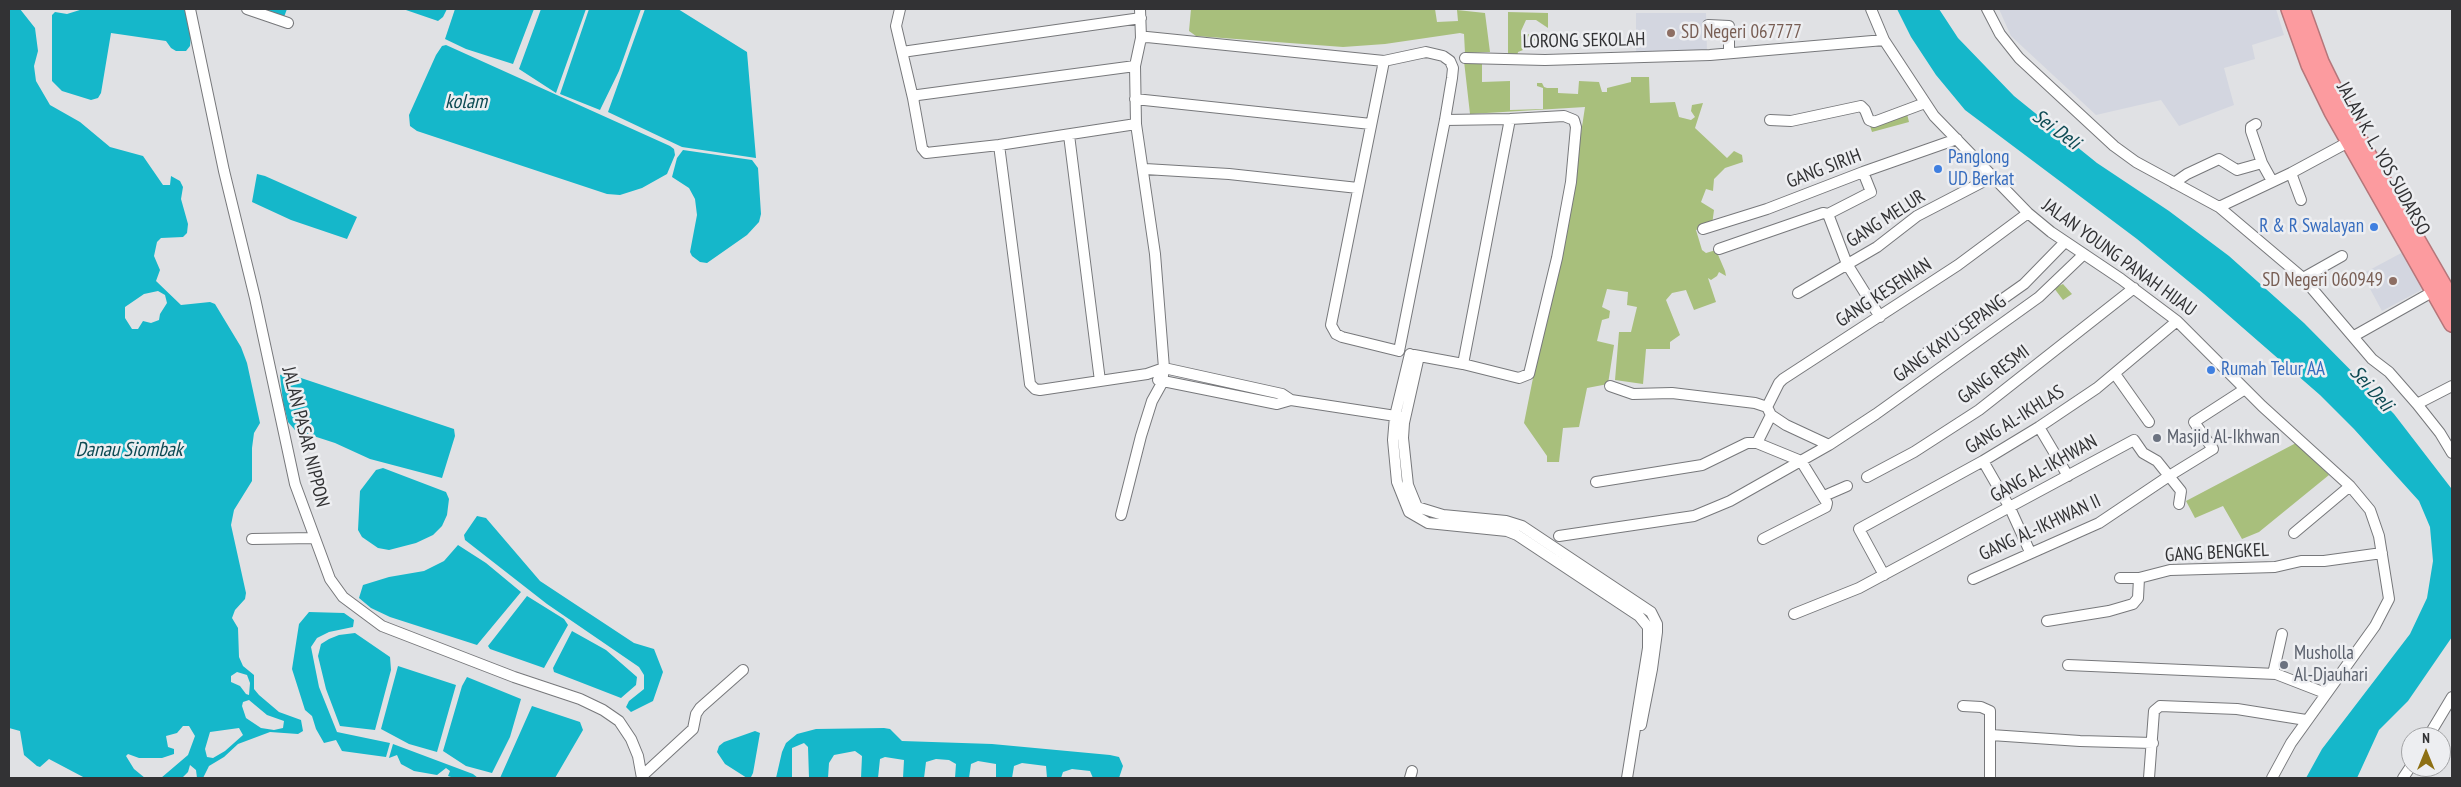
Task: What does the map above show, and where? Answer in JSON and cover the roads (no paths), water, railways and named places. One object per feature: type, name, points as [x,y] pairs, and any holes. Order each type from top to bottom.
[{"type":"highway","name":"JALAN K. L. YOS SUDARSO","points":[[2289,9],[2309,65],[2452,300]]},
{"type":"highway","name":"JALAN K. L. YOS SUDARSO","points":[[2302,9],[2321,62],[2353,139],[2452,324]]},
{"type":"street","name":"JALAN PASAR NIPPON","points":[[190,9],[222,161],[255,298],[295,484],[330,578],[343,597],[382,626],[514,677],[580,699],[603,710],[619,721],[631,739],[638,756],[642,777]]},
{"type":"street","points":[[247,9],[288,23]]},
{"type":"street","points":[[900,9],[896,26],[925,153],[998,145],[1136,124]]},
{"type":"street","name":"JALAN YOUNG PANAH HIJAU","points":[[1871,9],[1884,40],[1925,103],[1956,139],[2028,213],[2065,242],[2134,288],[2177,321],[2245,389],[2350,486],[2364,501],[2375,520],[2389,599],[2375,626],[2306,720],[2272,778]]},
{"type":"street","points":[[1988,9],[2000,34],[2019,58],[2074,111],[2136,162],[2219,207],[2303,278],[2372,359],[2389,372],[2417,404],[2440,433],[2452,453]]},
{"type":"street","points":[[902,52],[1140,14],[1141,38],[1135,66],[1136,124],[1155,254],[1164,368],[1162,383],[1152,401],[1141,436],[1122,515]]},
{"type":"street","points":[[1708,25],[1729,26],[1729,53]]},
{"type":"street","points":[[1141,38],[1147,37],[1384,61],[1418,52],[1435,53],[1450,61],[1453,68],[1445,120],[1399,352]]},
{"type":"street","name":"LORONG SEKOLAH","points":[[1465,58],[1545,60],[1729,53],[1884,40]]},
{"type":"street","points":[[1384,61],[1331,317],[1332,329],[1342,337],[1399,352],[1463,364],[1519,378],[1530,374],[1557,258],[1571,182],[1576,126],[1574,120],[1564,116],[1510,120],[1445,120]]},
{"type":"street","points":[[912,98],[918,95],[1135,66]]},
{"type":"street","points":[[1135,99],[1371,124]]},
{"type":"street","points":[[1770,120],[1792,121],[1861,106],[1869,120],[1874,122],[1925,103]]},
{"type":"street","points":[[1463,364],[1510,120]]},
{"type":"street","points":[[2256,124],[2251,128],[2262,163],[2272,180]]},
{"type":"street","points":[[1069,135],[1100,381]]},
{"type":"street","name":"GANG SIRIH","points":[[1703,229],[1767,209],[1956,139]]},
{"type":"street","points":[[2219,207],[2272,180],[2292,173],[2353,139]]},
{"type":"street","points":[[998,145],[1030,384],[1035,389],[1040,390],[1147,374],[1164,368],[1282,394],[1291,400]]},
{"type":"street","points":[[2174,183],[2186,174],[2219,159],[2236,170],[2262,163]]},
{"type":"street","points":[[1144,169],[1229,174],[1358,188]]},
{"type":"street","points":[[1720,249],[1823,213],[1828,214],[1871,192],[1863,172]]},
{"type":"street","points":[[2292,173],[2301,200]]},
{"type":"street","name":"GANG MELUR","points":[[1798,293],[1877,247],[1917,216],[1994,176]]},
{"type":"street","name":"GANG KESENIAN","points":[[1757,443],[1778,383],[1783,378],[1958,265],[2028,213]]},
{"type":"street","points":[[1828,214],[1847,264],[1880,317]]},
{"type":"street","points":[[1918,358],[2024,284],[2065,242]]},
{"type":"street","name":"GANG KAYU SEPANG","points":[[1559,536],[1694,516],[1713,510],[1829,445],[1876,414],[2039,297],[2084,254]]},
{"type":"street","points":[[2303,278],[2342,256]]},
{"type":"street","name":"GANG RESMI","points":[[1867,478],[1914,452],[1979,410],[2134,288]]},
{"type":"street","points":[[2354,336],[2434,291]]},
{"type":"street","name":"GANG AL-IKHLAS","points":[[1884,575],[1859,529],[1983,461],[2039,427],[2115,374],[2177,321]]},
{"type":"street","points":[[1415,355],[1400,417],[1408,499],[1417,507],[1435,513],[1506,522],[1646,608],[1655,617],[1657,624],[1652,668],[1627,778]]},
{"type":"street","points":[[1147,374],[1162,383],[1277,404],[1291,400],[1400,417]]},
{"type":"street","points":[[1185,387],[1188,374]]},
{"type":"street","points":[[2115,374],[2149,422]]},
{"type":"street","points":[[1610,386],[1632,394],[1672,393],[1755,402],[1801,433],[1829,445]]},
{"type":"street","points":[[2417,404],[2452,386]]},
{"type":"street","points":[[2179,504],[2180,492],[2168,476],[2213,449],[2194,422],[2245,389]]},
{"type":"street","points":[[2039,427],[2068,476]]},
{"type":"street","name":"GANG AL-IKHWAN","points":[[1794,614],[1859,588],[2134,440],[2143,452],[2157,460],[2168,476]]},
{"type":"street","points":[[1596,482],[1702,465],[1747,443],[1757,443],[1801,461],[1824,496],[1826,507],[1763,539]]},
{"type":"street","points":[[1983,461],[2010,508],[2030,552]]},
{"type":"street","name":"GANG AL-IKHWAN II","points":[[1973,579],[2030,552],[2099,523],[2168,476]]},
{"type":"street","points":[[1824,496],[1848,486]]},
{"type":"street","points":[[2294,533],[2350,486]]},
{"type":"street","points":[[252,539],[314,538]]},
{"type":"street","name":"GANG BENGKEL","points":[[2120,578],[2139,578],[2170,570],[2275,567],[2301,561],[2324,561],[2382,553]]},
{"type":"street","points":[[2046,621],[2109,611],[2133,604],[2138,598],[2139,578]]},
{"type":"street","points":[[2272,674],[2282,634]]},
{"type":"street","points":[[2068,665],[2272,674],[2297,680],[2325,693]]},
{"type":"street","points":[[642,777],[689,732],[700,708],[743,670]]},
{"type":"street","points":[[2434,727],[2452,697]]},
{"type":"street","points":[[1963,706],[1981,707],[1990,711],[1990,778]]},
{"type":"street","points":[[2149,778],[2154,711],[2160,706],[2238,709],[2306,720]]},
{"type":"street","points":[[1991,735],[2080,741],[2153,743]]},
{"type":"street","points":[[1634,778],[1635,743]]},
{"type":"water","name":"Danau Siombak","points":[[9,9],[20,9],[35,28],[38,51],[34,66],[36,81],[50,105],[80,122],[110,147],[143,156],[163,185],[170,185],[171,176],[180,181],[183,187],[181,199],[188,224],[187,233],[183,237],[161,238],[157,242],[154,256],[160,270],[156,281],[181,305],[210,302],[215,304],[241,347],[247,363],[260,423],[254,433],[252,481],[234,510],[231,525],[246,593],[245,599],[235,610],[232,618],[238,628],[239,657],[243,666],[254,675],[254,689],[279,712],[301,720],[303,731],[298,734],[270,732],[238,744],[224,757],[209,766],[203,778],[197,778],[196,770],[190,765],[188,772],[182,778],[161,778],[188,755],[195,736],[189,726],[183,726],[177,733],[166,736],[168,747],[174,749],[174,754],[162,758],[139,758],[128,754],[126,756],[134,769],[145,778],[85,778],[49,759],[40,767],[37,766],[24,755],[20,731],[9,728]],"holes":[[[158,291],[165,295],[167,303],[160,314],[159,320],[151,323],[143,321],[138,329],[132,329],[125,318],[125,307],[144,294]],[[237,672],[247,675],[250,683],[249,695],[240,686],[231,682],[231,676]],[[249,700],[267,715],[284,721],[283,728],[274,730],[261,728],[246,718],[242,706],[243,702]],[[239,728],[243,735],[225,751],[213,758],[207,757],[205,749],[210,732]]]},
{"type":"water","points":[[83,9],[185,10],[191,35],[190,46],[186,51],[176,51],[166,41],[111,33],[101,93],[98,98],[91,100],[62,91],[52,81],[52,15],[55,12],[67,14]]},
{"type":"water","points":[[256,9],[287,9],[284,17]]},
{"type":"water","points":[[403,9],[447,9],[443,17],[438,21]]},
{"type":"water","points":[[455,9],[534,9],[513,64],[466,49],[445,39]]},
{"type":"water","points":[[541,9],[586,9],[556,93],[519,69]]},
{"type":"water","points":[[589,9],[641,9],[619,71],[600,110],[560,94]]},
{"type":"water","points":[[645,9],[678,9],[747,52],[756,158],[682,147],[608,112]]},
{"type":"water","name":"Sei Deli","points":[[1897,9],[1939,9],[1958,38],[2014,96],[2097,163],[2169,211],[2229,256],[2304,323],[2394,414],[2451,488],[2452,637],[2408,701],[2379,730],[2357,778],[2306,778],[2322,749],[2410,634],[2427,598],[2433,561],[2430,527],[2419,501],[2354,429],[2320,395],[2204,294],[2137,239],[1965,110],[1936,75],[1911,37]]},
{"type":"water","name":"kolam","points":[[446,45],[670,146],[674,149],[675,155],[667,174],[642,188],[620,195],[607,194],[417,131],[410,126],[409,115],[436,55],[442,46]]},
{"type":"water","points":[[683,150],[752,160],[758,168],[761,214],[759,222],[747,235],[707,263],[700,262],[690,252],[697,215],[695,199],[689,188],[672,177],[677,158]]},
{"type":"water","points":[[257,174],[357,217],[347,239],[291,220],[252,202]]},
{"type":"water","points":[[286,373],[454,429],[455,436],[442,478],[370,459],[335,443],[295,430],[288,422],[283,402],[280,375]]},
{"type":"water","points":[[383,468],[446,492],[449,499],[447,515],[442,526],[433,535],[416,543],[389,550],[378,548],[362,537],[358,530],[360,491],[376,470]]},
{"type":"water","points":[[477,516],[486,518],[540,581],[634,643],[654,649],[663,672],[653,701],[631,712],[626,707],[629,701],[644,689],[644,675],[639,667],[547,604],[465,540],[464,535]]},
{"type":"water","points":[[458,545],[486,563],[521,592],[477,645],[390,617],[371,608],[359,598],[363,585],[389,577],[424,571],[444,561]]},
{"type":"water","points":[[527,596],[564,619],[568,625],[544,668],[490,649],[488,646]]},
{"type":"water","points":[[309,612],[344,613],[354,620],[353,627],[329,632],[317,638],[311,647],[319,687],[337,732],[390,743],[386,757],[342,751],[336,740],[324,743],[316,729],[312,716],[305,710],[292,669],[299,624]]},
{"type":"water","points":[[572,631],[606,650],[637,677],[636,685],[621,698],[554,672],[553,668]]},
{"type":"water","points":[[355,633],[390,657],[391,670],[375,730],[340,726],[326,689],[318,656],[321,644],[329,639],[339,635]]},
{"type":"water","points":[[398,666],[456,685],[437,752],[409,744],[381,729]]},
{"type":"water","points":[[467,677],[521,699],[510,737],[492,773],[466,766],[443,751],[462,686]]},
{"type":"water","points":[[532,706],[580,722],[583,730],[555,778],[500,778]]},
{"type":"water","points":[[816,729],[890,729],[902,741],[992,744],[1110,755],[1119,757],[1123,766],[1119,778],[1093,778],[1090,771],[1072,769],[1063,772],[1061,778],[1047,778],[1046,766],[1022,763],[1014,766],[1012,778],[996,778],[996,764],[978,761],[971,764],[969,778],[955,778],[956,764],[949,760],[936,759],[926,762],[924,778],[903,778],[904,760],[885,757],[880,759],[878,778],[861,778],[862,756],[855,751],[834,755],[829,763],[828,778],[809,778],[808,747],[804,743],[792,748],[792,778],[776,778],[786,743],[797,734]]},
{"type":"water","points":[[755,731],[760,733],[753,773],[751,777],[747,778],[725,764],[717,752],[719,746],[724,742]]},
{"type":"water","points":[[393,744],[473,774],[478,778],[454,778],[448,776],[450,771],[446,768],[437,775],[414,771],[401,764],[397,755],[389,758]]},
{"type":"place","name":"SD Negeri 067777","points":[[1671,33]]},
{"type":"place","name":"Panglong UD Berkat","points":[[1938,169]]},
{"type":"place","name":"R & R Swalayan","points":[[2374,227]]},
{"type":"place","name":"SD Negeri 060949","points":[[2393,281]]},
{"type":"place","name":"Rumah Telur AA","points":[[2211,370]]},
{"type":"place","name":"Masjid Al-Ikhwan","points":[[2157,438]]},
{"type":"place","name":"Musholla Al-Djauhari","points":[[2284,665]]}]
